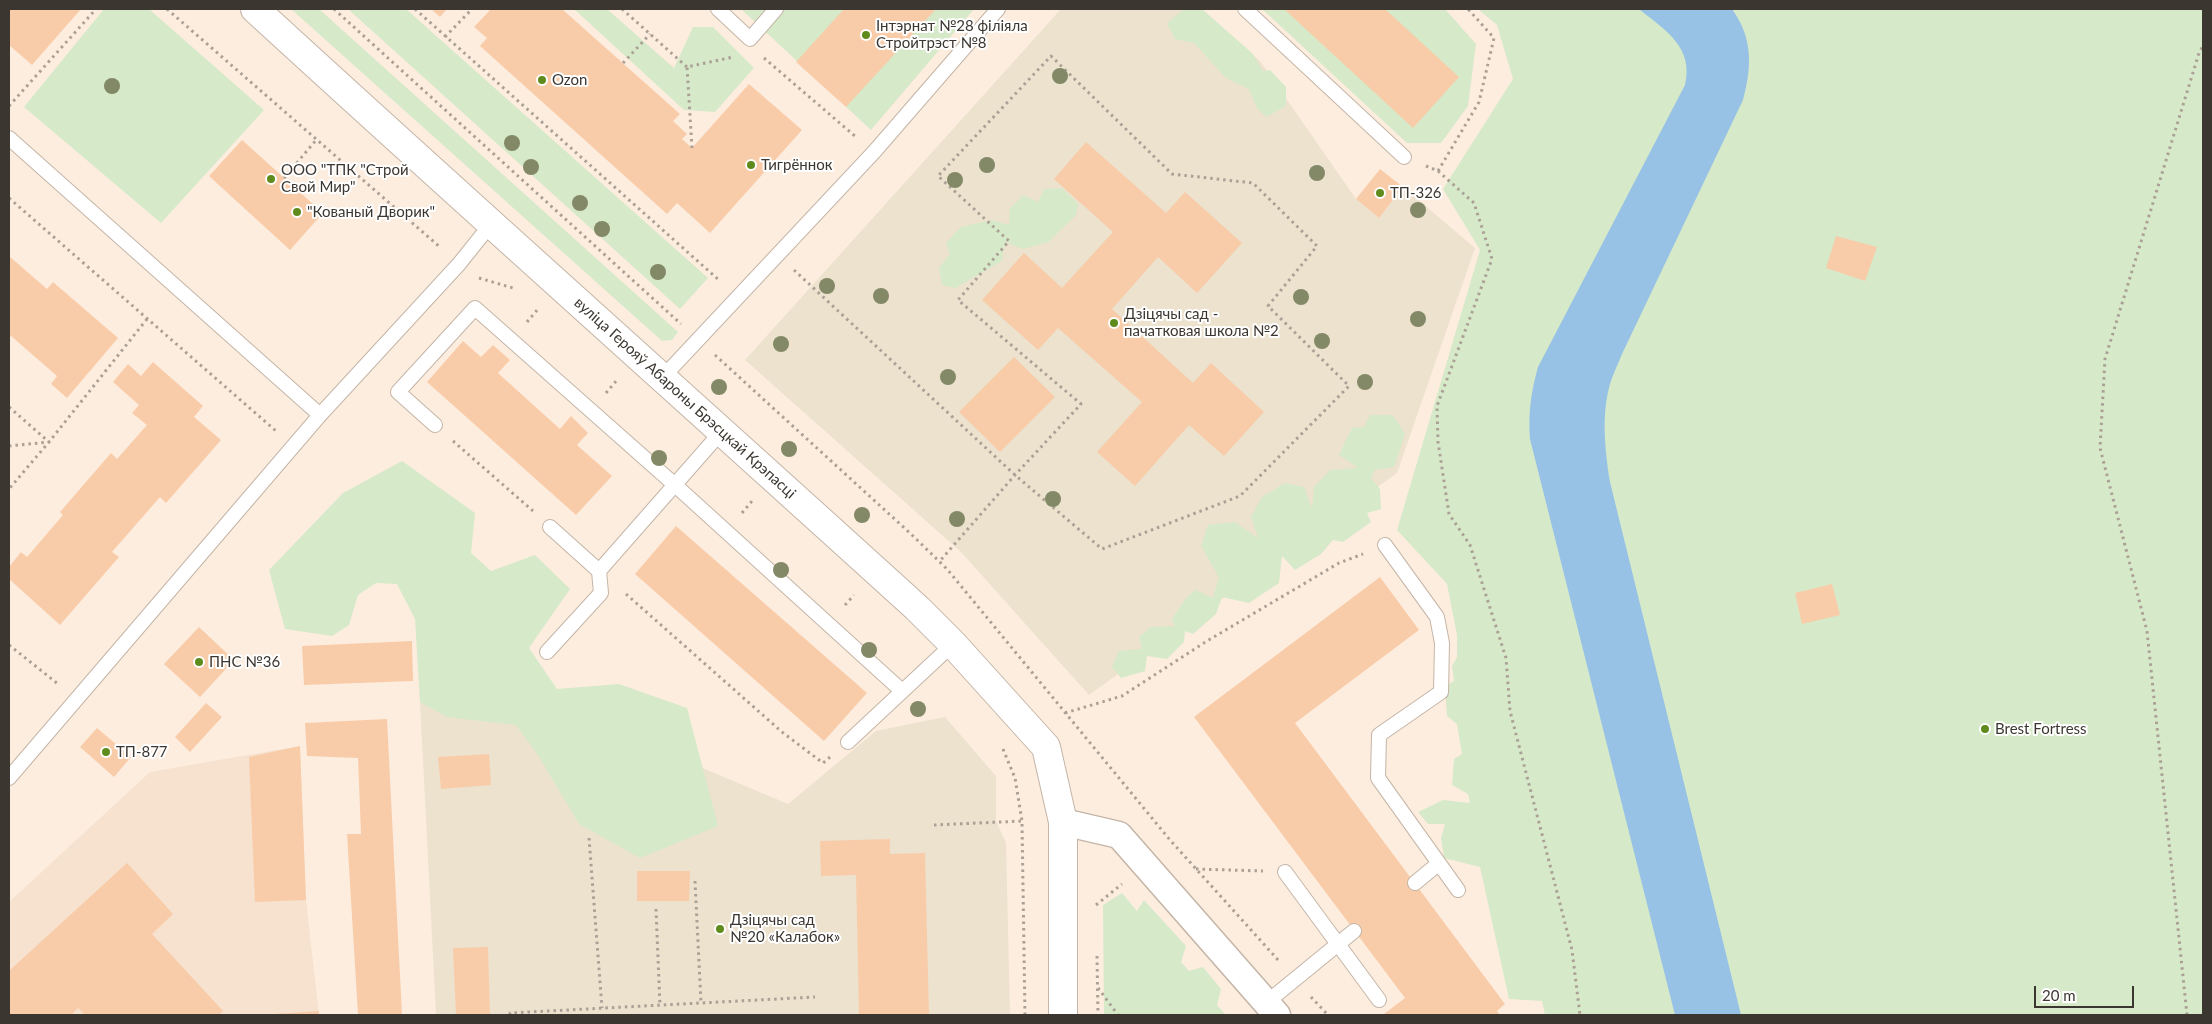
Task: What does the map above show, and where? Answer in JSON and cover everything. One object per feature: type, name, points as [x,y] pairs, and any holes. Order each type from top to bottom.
[{"type":"main road","name":"вуліца Герояў Абароны Брэсцкай Крэпасці","points":[[255,9],[490,224],[663,377],[917,608],[953,644],[1046,747],[1063,822],[1063,1015]]},
{"type":"street","points":[[1063,822],[1119,835],[1272,1009]]},
{"type":"lane","points":[[718,9],[750,38],[776,9]]},
{"type":"lane","points":[[663,377],[874,152],[998,9]]},
{"type":"lane","points":[[1245,9],[1404,157]]},
{"type":"lane","points":[[9,138],[320,415]]},
{"type":"lane","points":[[9,778],[320,415],[458,264],[490,224]]},
{"type":"lane","points":[[435,425],[398,392],[475,308],[675,485],[902,691]]},
{"type":"lane","points":[[547,652],[601,593],[600,571],[722,431]]},
{"type":"lane","points":[[550,527],[600,571]]},
{"type":"lane","points":[[1385,545],[1437,617],[1442,643],[1440,692],[1379,735],[1378,778],[1458,890]]},
{"type":"lane","points":[[848,742],[953,644]]},
{"type":"lane","points":[[1415,883],[1438,864]]},
{"type":"lane","points":[[1284,872],[1379,1000]]},
{"type":"lane","points":[[1272,1009],[1295,979],[1354,931]]},
{"type":"path","points":[[9,106],[96,9]]},
{"type":"path","points":[[167,9],[458,264],[482,281],[513,287],[519,293]]},
{"type":"path","points":[[334,9],[939,562],[1196,869],[1328,1015]]},
{"type":"path","points":[[415,9],[737,296]]},
{"type":"path","points":[[445,37],[472,9]]},
{"type":"path","points":[[622,9],[687,67],[692,148]]},
{"type":"path","points":[[1438,171],[1479,102],[1494,38],[1468,9]]},
{"type":"path","points":[[623,63],[650,34]]},
{"type":"path","points":[[2187,1015],[2147,631],[2100,448],[2105,359],[2199,53],[2203,46]]},
{"type":"path","points":[[758,52],[874,152]]},
{"type":"path","points":[[687,67],[740,56]]},
{"type":"path","points":[[790,266],[1015,475],[1102,549],[1240,496],[1349,386],[1268,306],[1317,246],[1253,183],[1172,174],[1051,56],[938,176],[1009,242],[958,300],[1081,404],[1015,475],[939,562]]},
{"type":"path","points":[[284,178],[317,139]]},
{"type":"path","points":[[1404,157],[1438,171],[1474,203],[1492,259],[1437,406],[1438,442],[1449,514],[1470,545],[1506,658],[1510,711],[1572,950],[1580,1015]]},
{"type":"path","points":[[9,198],[276,431]]},
{"type":"path","points":[[532,304],[545,316]]},
{"type":"path","points":[[9,489],[147,319]]},
{"type":"path","points":[[610,374],[624,386]]},
{"type":"path","points":[[9,407],[49,442]]},
{"type":"path","points":[[435,425],[550,527]]},
{"type":"path","points":[[9,446],[49,442]]},
{"type":"path","points":[[744,495],[759,508]]},
{"type":"path","points":[[1065,713],[1122,696],[1207,641],[1339,563],[1385,545]]},
{"type":"path","points":[[600,571],[782,732],[823,763],[848,742]]},
{"type":"path","points":[[847,588],[861,601]]},
{"type":"path","points":[[9,645],[62,687]]},
{"type":"path","points":[[1001,744],[1014,778],[1022,821],[1025,1015]]},
{"type":"path","points":[[934,825],[1022,821]]},
{"type":"path","points":[[589,838],[602,1008]]},
{"type":"path","points":[[1196,869],[1284,872]]},
{"type":"path","points":[[695,881],[701,1004]]},
{"type":"path","points":[[1096,913],[1096,904],[1122,884],[1128,891]]},
{"type":"path","points":[[656,909],[660,1006]]},
{"type":"path","points":[[1097,950],[1098,1015]]},
{"type":"path","points":[[1097,987],[1118,1015]]},
{"type":"path","points":[[510,1015],[602,1008],[815,997]]},
{"type":"shaded area","name":"Дзіцячы сад - пачатковая школа №2","points":[[1061,9],[1199,9],[1260,61],[1356,199],[1379,218],[1403,187],[1475,248],[1397,473],[1089,695],[961,552],[745,360]]},
{"type":"shaded area","name":"Дзіцячы сад №20 «Калабок»","points":[[419,682],[581,717],[788,804],[876,731],[945,717],[996,776],[996,821],[1006,843],[1010,1015],[436,1015]]},
{"type":"shaded area","points":[[300,746],[306,900],[319,1015],[9,1015],[9,902],[150,772]]},
{"type":"green space","points":[[104,9],[149,9],[264,110],[161,223],[24,107]]},
{"type":"green space","points":[[291,9],[319,9],[678,332],[672,340],[662,341]]},
{"type":"green space","points":[[348,9],[406,9],[708,278],[680,309]]},
{"type":"green space","points":[[574,9],[607,9],[674,68],[693,27],[713,27],[754,68],[715,112],[684,110]]},
{"type":"green space","points":[[741,9],[974,9],[871,130]]},
{"type":"green space","points":[[1202,9],[1252,53],[1263,71],[1270,70],[1286,87],[1286,106],[1266,117],[1257,108],[1249,89],[1226,78],[1194,43],[1175,39],[1167,23],[1182,11]]},
{"type":"green space","points":[[1262,9],[1445,9],[1476,44],[1468,106],[1441,143],[1407,143]]},
{"type":"green space","points":[[1478,9],[2203,9],[2203,1015],[1545,1015],[1542,1001],[1509,999],[1480,867],[1444,858],[1441,838],[1445,824],[1428,824],[1418,812],[1443,800],[1470,803],[1468,794],[1452,785],[1454,759],[1462,754],[1457,724],[1447,716],[1445,686],[1454,681],[1452,666],[1457,657],[1457,635],[1447,584],[1397,530],[1480,250],[1443,189],[1513,79],[1497,25]]},
{"type":"green space","points":[[1062,188],[1078,204],[1076,215],[1048,242],[1023,249],[1005,242],[1002,261],[955,288],[942,285],[939,268],[950,254],[946,243],[961,227],[992,220],[1009,225],[1010,208],[1023,195],[1038,202],[1044,189]]},
{"type":"green space","points":[[1370,415],[1393,415],[1405,434],[1394,467],[1375,470],[1371,478],[1380,489],[1381,509],[1367,513],[1371,522],[1343,542],[1333,540],[1321,554],[1295,570],[1282,556],[1279,583],[1249,603],[1222,597],[1216,614],[1193,634],[1185,631],[1184,642],[1167,659],[1147,656],[1145,671],[1121,678],[1112,667],[1119,651],[1142,649],[1139,637],[1151,627],[1175,626],[1172,619],[1186,598],[1196,590],[1213,598],[1219,577],[1201,546],[1208,525],[1235,522],[1258,538],[1251,517],[1262,497],[1285,483],[1304,487],[1312,509],[1314,487],[1330,470],[1358,468],[1339,455],[1352,428],[1364,427]]},
{"type":"green space","points":[[402,461],[475,513],[471,553],[491,571],[535,555],[570,589],[529,648],[557,689],[619,684],[687,708],[718,826],[640,858],[579,824],[538,755],[516,725],[447,717],[420,702],[415,619],[397,584],[376,583],[358,595],[349,625],[332,636],[285,629],[269,570],[343,493]]},
{"type":"green space","points":[[1122,893],[1137,911],[1144,900],[1186,946],[1181,962],[1189,971],[1203,967],[1221,989],[1217,1005],[1226,1015],[1104,1015],[1103,905]]},
{"type":"water","points":[[1639,9],[1732,9],[1744,31],[1749,53],[1748,76],[1743,100],[1622,354],[1610,384],[1605,421],[1605,445],[1610,482],[1741,1015],[1675,1015],[1530,439],[1529,420],[1538,367],[1685,85],[1687,72],[1681,50],[1667,32]]},
{"type":"building","points":[[9,9],[81,9],[32,65],[9,45]]},
{"type":"building","points":[[431,9],[447,9],[440,17]]},
{"type":"building","points":[[491,9],[562,9],[680,114],[673,121],[687,134],[682,139],[692,148],[749,84],[802,130],[710,233],[677,203],[667,214],[480,46],[487,38],[474,27]]},
{"type":"building","name":"Інтэрнат №28 фiлiяла Стройтрэст №8","points":[[844,9],[936,9],[846,107],[796,62]]},
{"type":"building","points":[[1284,9],[1385,9],[1459,77],[1413,128]]},
{"type":"building","points":[[242,140],[323,213],[290,250],[209,176]]},
{"type":"building","points":[[1086,142],[1166,213],[1185,192],[1242,243],[1197,293],[1158,257],[1112,309],[1193,383],[1211,363],[1264,412],[1224,456],[1189,425],[1135,486],[1097,452],[1142,402],[1058,328],[1038,350],[982,300],[1024,253],[1062,288],[1113,232],[1054,179]]},
{"type":"building","name":"ТП-326","points":[[1380,169],[1403,187],[1379,218],[1356,199]]},
{"type":"building","points":[[1836,236],[1877,247],[1865,281],[1826,268]]},
{"type":"building","points":[[9,256],[47,289],[53,282],[118,338],[67,398],[51,384],[57,376],[11,336],[9,338]]},
{"type":"building","points":[[463,341],[481,357],[493,345],[510,360],[498,373],[560,429],[571,416],[588,433],[577,445],[612,476],[576,515],[427,382]]},
{"type":"building","points":[[1014,357],[1055,397],[1000,452],[959,412]]},
{"type":"building","points":[[153,362],[203,406],[194,417],[221,440],[166,503],[160,497],[112,552],[119,557],[60,625],[9,579],[9,567],[21,552],[27,557],[63,515],[60,512],[111,453],[117,459],[147,425],[132,413],[139,405],[113,382],[128,364],[141,376]]},
{"type":"building","points":[[676,526],[867,693],[824,741],[635,574]]},
{"type":"building","points":[[1380,577],[1419,630],[1295,723],[1505,1004],[1497,1011],[1500,1015],[1385,1015],[1405,998],[1194,717]]},
{"type":"building","points":[[1832,584],[1840,615],[1802,624],[1795,593]]},
{"type":"building","name":"ПНС №36","points":[[199,627],[234,660],[200,697],[164,664]]},
{"type":"building","points":[[412,641],[413,681],[304,685],[302,646]]},
{"type":"building","points":[[206,703],[222,717],[190,752],[175,737]]},
{"type":"building","points":[[387,719],[402,1015],[358,1015],[347,834],[361,834],[358,758],[307,756],[305,723]]},
{"type":"building","name":"ТП-877","points":[[97,728],[131,757],[114,777],[80,747]]},
{"type":"building","points":[[300,746],[306,900],[255,902],[249,757]]},
{"type":"building","points":[[489,754],[491,785],[441,789],[438,757]]},
{"type":"building","points":[[890,839],[890,854],[925,853],[929,1015],[859,1015],[856,875],[821,876],[820,841]]},
{"type":"building","points":[[127,863],[173,914],[152,934],[223,1011],[219,1015],[85,1015],[78,1008],[71,1015],[9,1015],[9,971]]},
{"type":"building","points":[[637,871],[690,871],[689,901],[637,901]]},
{"type":"building","points":[[488,947],[490,1015],[456,1015],[453,948]]},
{"type":"building","points":[[319,1011],[319,1015],[274,1015],[274,1014]]},
{"type":"place","name":"Інтэрнат №28 фiлiяла Стройтрэст №8","points":[[866,35]]},
{"type":"place","name":"Ozon","points":[[542,80]]},
{"type":"place","name":"Тигрённок","points":[[751,165]]},
{"type":"place","name":"ООО \"ТПК \"Строй Свой Мир\"","points":[[271,179]]},
{"type":"place","name":"ТП-326","points":[[1380,193]]},
{"type":"place","name":"\"Кованый Дворик\"","points":[[297,212]]},
{"type":"place","name":"Дзіцячы сад - пачатковая школа №2","points":[[1114,323]]},
{"type":"place","name":"ПНС №36","points":[[199,662]]},
{"type":"place","name":"Brest Fortress","points":[[1985,729]]},
{"type":"place","name":"ТП-877","points":[[106,752]]},
{"type":"place","name":"Дзіцячы сад №20 «Калабок»","points":[[720,929]]}]
